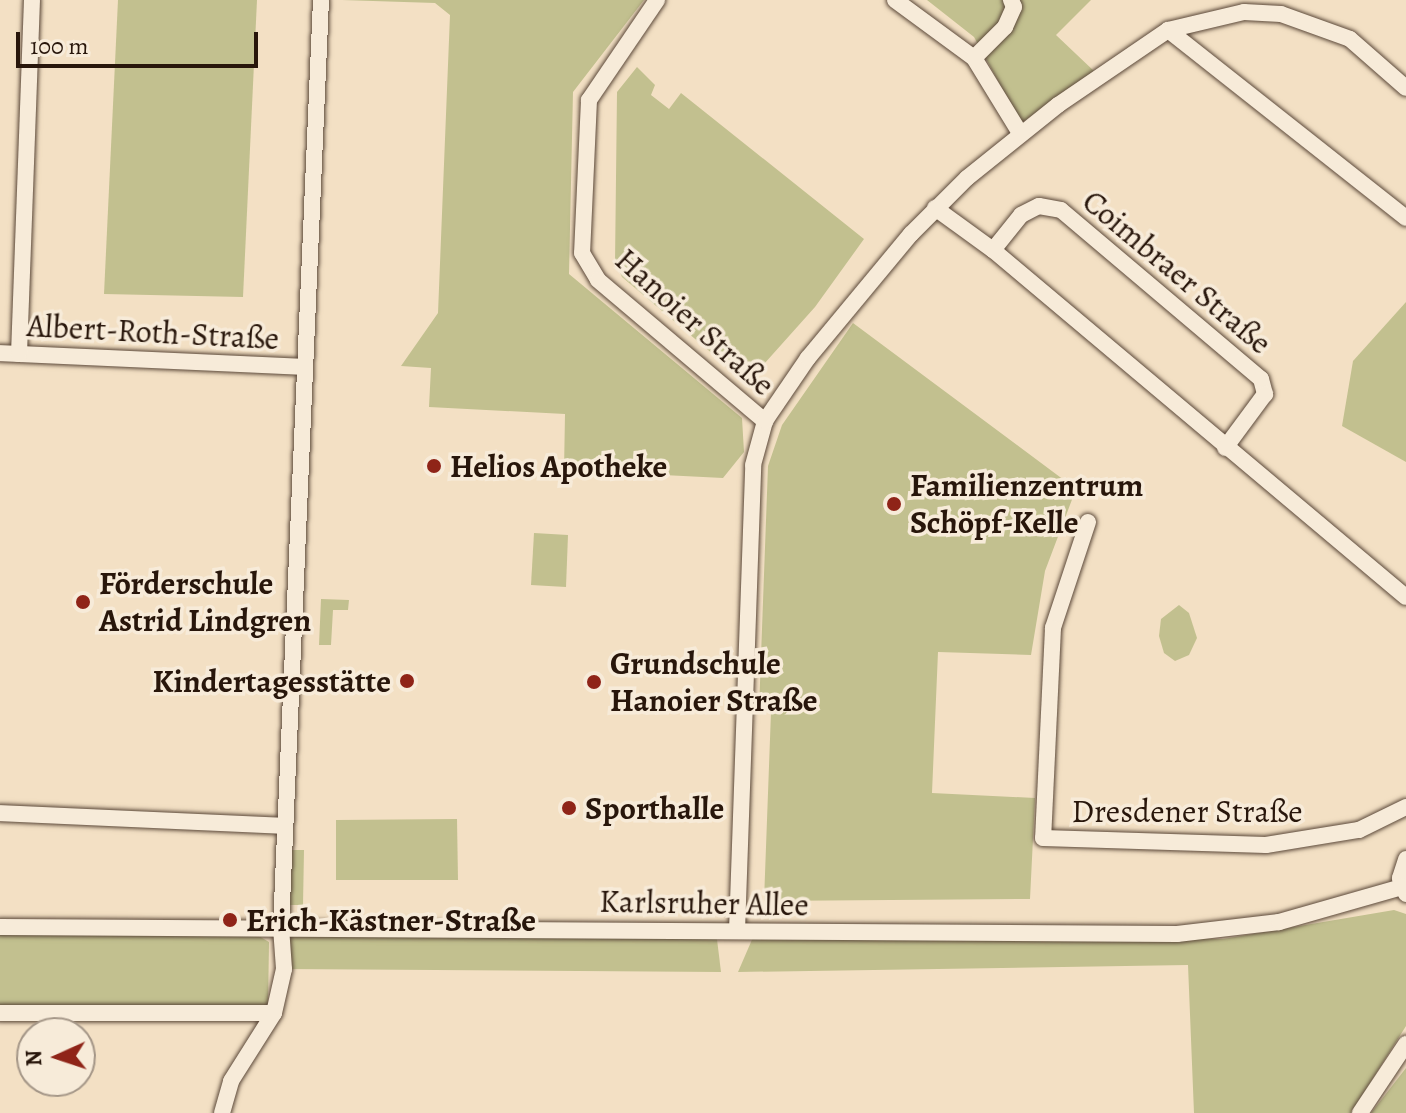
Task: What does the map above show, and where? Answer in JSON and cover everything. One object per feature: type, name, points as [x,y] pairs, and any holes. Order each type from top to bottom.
[{"type":"street","points":[[19,354],[32,0]]},
{"type":"street","points":[[222,1113],[231,1081],[274,1013],[284,969],[281,927],[321,0]]},
{"type":"street","name":"Hanoier Straße","points":[[657,0],[589,100],[582,253],[598,280],[765,421]]},
{"type":"street","points":[[895,0],[974,58],[1020,133]]},
{"type":"street","points":[[974,58],[1005,27],[1014,7],[1011,0]]},
{"type":"street","name":"Hanoier Straße","points":[[737,931],[752,479],[765,421],[808,358],[935,208],[1020,133],[1168,30],[1233,14],[1281,14],[1350,39],[1406,88]]},
{"type":"street","points":[[1168,30],[1406,218]]},
{"type":"street","name":"Coimbraer Straße","points":[[993,250],[1021,215],[1039,206],[1061,210],[1261,379],[1265,394],[1225,448]]},
{"type":"street","points":[[935,208],[993,250],[1406,597]]},
{"type":"street","name":"Albert-Roth-Straße","points":[[0,353],[304,367]]},
{"type":"street","name":"Dresdener Straße","points":[[1088,522],[1053,628],[1043,838],[1266,845],[1359,830],[1406,807]]},
{"type":"street","points":[[0,813],[285,826]]},
{"type":"street","points":[[1404,891],[1406,859]]},
{"type":"street","name":"Karlsruher Allee","points":[[0,927],[1232,931],[1404,891]]},
{"type":"street","points":[[0,1013],[274,1013]]},
{"type":"street","points":[[1360,1113],[1406,1044]]},
{"type":"shaded area","points":[[118,0],[257,0],[243,297],[104,294]]},
{"type":"shaded area","points":[[342,0],[644,0],[573,92],[569,274],[742,418],[744,452],[723,478],[564,470],[565,414],[429,407],[431,368],[401,366],[438,313],[450,15],[435,3]]},
{"type":"shaded area","points":[[927,0],[1091,0],[1056,35],[1095,72],[1021,123],[974,37]]},
{"type":"shaded area","points":[[637,67],[655,85],[651,95],[669,109],[681,93],[864,239],[815,307],[747,383],[622,277],[615,263],[617,92]]},
{"type":"shaded area","points":[[1406,302],[1406,462],[1342,426],[1353,361]]},
{"type":"shaded area","points":[[853,323],[1076,489],[1045,571],[1031,655],[938,652],[932,793],[1035,798],[1030,899],[764,901],[771,712],[759,710],[768,466],[782,425]]},
{"type":"shaded area","points":[[534,533],[568,535],[566,587],[531,585]]},
{"type":"shaded area","points":[[321,599],[349,600],[348,610],[333,610],[331,645],[319,645]]},
{"type":"shaded area","points":[[1179,605],[1189,613],[1197,638],[1189,655],[1175,661],[1164,653],[1159,636],[1161,619]]},
{"type":"shaded area","points":[[457,819],[458,880],[336,880],[336,820]]},
{"type":"shaded area","points":[[292,850],[304,850],[303,905],[290,905]]},
{"type":"shaded area","points":[[1394,910],[1406,914],[1406,1026],[1351,1113],[1194,1113],[1188,965],[738,972],[754,935],[1223,939]]},
{"type":"shaded area","points":[[291,928],[716,931],[721,972],[284,969]]},
{"type":"shaded area","points":[[0,935],[257,935],[269,942],[268,1006],[0,1005]]},
{"type":"shaded area","points":[[1406,1068],[1406,1113],[1371,1113]]},
{"type":"place","name":"Helios Apotheke","points":[[434,466]]},
{"type":"place","name":"Familienzentrum Schöpf-Kelle","points":[[894,504]]},
{"type":"place","name":"Förderschule Astrid Lindgren","points":[[83,602]]},
{"type":"place","name":"Kindertagesstätte","points":[[407,681]]},
{"type":"place","name":"Grundschule Hanoier Straße","points":[[594,682]]},
{"type":"place","name":"Sporthalle","points":[[569,808]]},
{"type":"place","name":"Erich-Kästner-Straße","points":[[230,920]]}]
